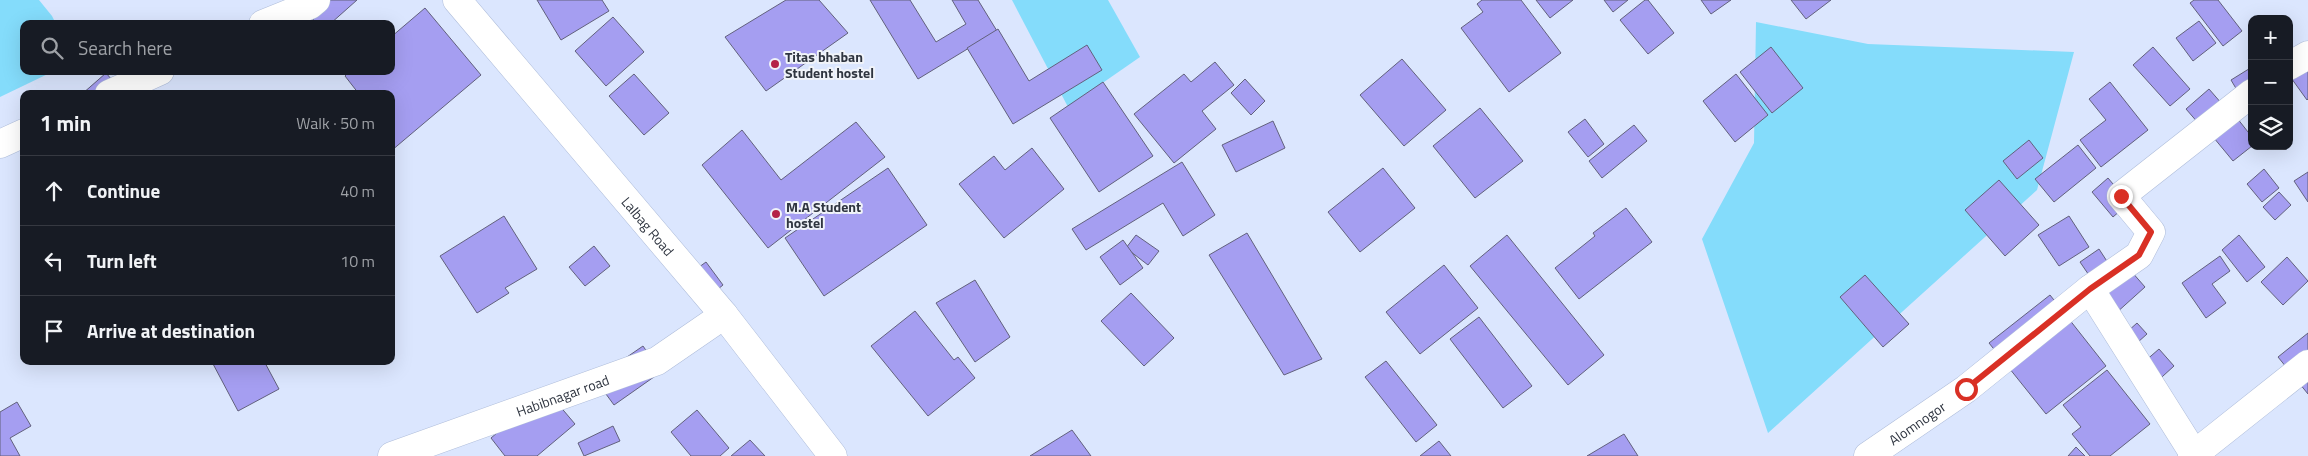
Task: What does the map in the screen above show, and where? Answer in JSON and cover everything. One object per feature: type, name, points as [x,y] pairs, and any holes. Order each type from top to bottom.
[{"type":"main road","points":[[273,20],[310,5],[316,0]]},
{"type":"main road","name":"Lalbag Road","points":[[457,0],[724,315],[833,456]]},
{"type":"main road","points":[[2293,64],[2308,55]]},
{"type":"main road","points":[[118,90],[151,75]]},
{"type":"main road","name":"Alomnogor","points":[[1868,456],[1966,389],[2090,289],[2139,255],[2151,232],[2121,196],[2248,96]]},
{"type":"main road","points":[[0,144],[20,135]]},
{"type":"main road","points":[[2090,289],[2193,455],[2308,364]]},
{"type":"main road","name":"Habibnagar road","points":[[392,456],[657,361],[724,315]]},
{"type":"water","points":[[0,0],[39,0],[54,20],[20,20],[20,75],[46,75],[0,97]]},
{"type":"water","points":[[1012,0],[1108,0],[1140,57],[1068,107]]},
{"type":"water","points":[[1756,22],[1868,44],[2074,52],[2037,190],[1768,433],[1702,239],[1754,143]]},
{"type":"building","points":[[297,0],[357,0],[334,20],[314,20]]},
{"type":"building","points":[[537,0],[602,0],[609,11],[561,40]]},
{"type":"building","name":"Titas bhaban Student hostel","points":[[786,0],[819,0],[848,33],[766,91],[725,37]]},
{"type":"building","points":[[870,0],[910,0],[936,42],[966,24],[952,0],[978,0],[997,31],[918,79]]},
{"type":"building","points":[[1482,0],[1521,0],[1561,53],[1509,92],[1461,28],[1483,12],[1477,4]]},
{"type":"building","points":[[1536,0],[1573,0],[1550,18]]},
{"type":"building","points":[[1604,0],[1628,0],[1613,12]]},
{"type":"building","points":[[1645,0],[1648,0],[1674,33],[1648,54],[1620,20]]},
{"type":"building","points":[[1701,0],[1731,0],[1711,14]]},
{"type":"building","points":[[1791,0],[1831,0],[1806,19]]},
{"type":"building","points":[[2194,0],[2218,0],[2242,31],[2223,46],[2190,3]]},
{"type":"building","points":[[425,8],[481,75],[395,148],[395,90],[356,90],[345,76],[395,75],[395,34]]},
{"type":"building","points":[[613,17],[644,52],[606,86],[575,51]]},
{"type":"building","points":[[2199,21],[2216,43],[2193,61],[2176,38]]},
{"type":"building","points":[[998,29],[1029,81],[1087,45],[1102,70],[1013,124],[967,48]]},
{"type":"building","points":[[1771,47],[1803,88],[1772,113],[1740,72]]},
{"type":"building","points":[[2153,47],[2190,89],[2170,106],[2133,65]]},
{"type":"building","points":[[2308,58],[2307,100],[2293,81],[2293,71]]},
{"type":"building","points":[[1402,59],[1446,110],[1404,146],[1360,95]]},
{"type":"building","points":[[1215,62],[1234,85],[1202,111],[1216,129],[1174,163],[1134,114],[1184,74],[1191,82]]},
{"type":"building","points":[[2248,69],[2248,109],[2231,80]]},
{"type":"building","points":[[634,74],[669,113],[644,135],[609,96]]},
{"type":"building","points":[[1736,74],[1768,115],[1735,142],[1703,101]]},
{"type":"building","points":[[104,75],[108,75],[121,90],[87,90]]},
{"type":"building","points":[[1245,79],[1265,101],[1251,115],[1231,93]]},
{"type":"building","points":[[1103,82],[1153,156],[1099,192],[1050,118]]},
{"type":"building","points":[[2110,82],[2148,130],[2101,167],[2080,140],[2106,120],[2089,99]]},
{"type":"building","points":[[2209,89],[2229,112],[2206,132],[2186,109]]},
{"type":"building","points":[[1480,108],[1523,161],[1475,198],[1433,146]]},
{"type":"building","points":[[2233,113],[2248,132],[2248,149],[2233,161],[2209,132]]},
{"type":"building","points":[[1585,119],[1604,144],[1588,157],[1568,132]]},
{"type":"building","points":[[1273,121],[1285,148],[1236,172],[1222,145]]},
{"type":"building","name":"M.A Student hostel","points":[[856,122],[885,157],[768,248],[702,165],[742,130],[781,180]]},
{"type":"building","points":[[1634,125],[1647,141],[1602,178],[1589,161]]},
{"type":"building","points":[[2029,140],[2043,158],[2017,179],[2003,161]]},
{"type":"building","points":[[2078,145],[2096,168],[2054,202],[2035,179]]},
{"type":"building","points":[[1032,148],[1064,189],[1004,238],[959,184],[994,156],[1005,170]]},
{"type":"building","points":[[1182,162],[1215,215],[1183,236],[1163,203],[1086,250],[1072,229]]},
{"type":"building","points":[[888,168],[927,225],[824,296],[785,238]]},
{"type":"building","points":[[1383,168],[1415,208],[1360,252],[1328,212]]},
{"type":"building","points":[[2264,169],[2279,188],[2262,202],[2247,184]]},
{"type":"building","points":[[2308,172],[2308,202],[2294,181]]},
{"type":"building","points":[[2108,178],[2129,203],[2113,217],[2092,192]]},
{"type":"building","points":[[1999,180],[2039,225],[2005,256],[1965,210]]},
{"type":"building","points":[[2279,192],[2291,205],[2275,220],[2263,207]]},
{"type":"building","points":[[1626,208],[1652,242],[1579,299],[1555,268],[1595,236],[1593,233]]},
{"type":"building","points":[[504,216],[537,269],[505,288],[509,293],[477,313],[440,256]]},
{"type":"building","points":[[2069,216],[2089,247],[2059,266],[2038,235]]},
{"type":"building","points":[[1247,233],[1322,359],[1284,375],[1209,255]]},
{"type":"building","points":[[1136,235],[1159,251],[1148,265],[1126,248]]},
{"type":"building","points":[[1507,235],[1604,355],[1568,385],[1470,266]]},
{"type":"building","points":[[2239,235],[2265,267],[2247,282],[2222,250]]},
{"type":"building","points":[[1123,240],[1143,268],[1120,285],[1100,257]]},
{"type":"building","points":[[594,246],[610,266],[585,286],[569,267]]},
{"type":"building","points":[[2099,249],[2114,272],[2095,284],[2080,262]]},
{"type":"building","points":[[2220,256],[2230,271],[2212,284],[2226,303],[2206,318],[2182,283]]},
{"type":"building","points":[[2287,257],[2308,281],[2283,305],[2261,282]]},
{"type":"building","points":[[706,262],[723,285],[713,293],[695,270]]},
{"type":"building","points":[[1444,265],[1478,308],[1420,354],[1386,312]]},
{"type":"building","points":[[2131,271],[2145,287],[2115,314],[2101,298]]},
{"type":"building","points":[[1865,275],[1909,324],[1883,347],[1840,297]]},
{"type":"building","points":[[975,280],[1010,337],[975,362],[936,303]]},
{"type":"building","points":[[1131,293],[1174,338],[1144,366],[1101,321]]},
{"type":"building","points":[[2050,295],[2106,366],[2046,414],[1989,343]]},
{"type":"building","points":[[915,311],[954,360],[958,357],[975,378],[928,416],[871,346]]},
{"type":"building","points":[[1479,317],[1532,386],[1503,408],[1450,339]]},
{"type":"building","points":[[2137,323],[2147,334],[2128,351],[2118,340]]},
{"type":"building","points":[[2308,333],[2308,394],[2278,357]]},
{"type":"building","points":[[643,346],[661,372],[614,405],[595,379]]},
{"type":"building","points":[[2159,349],[2174,366],[2152,386],[2136,369]]},
{"type":"building","points":[[1386,361],[1437,425],[1416,442],[1365,377]]},
{"type":"building","points":[[214,365],[266,365],[279,389],[238,411]]},
{"type":"building","points":[[2107,370],[2150,424],[2110,456],[2090,456],[2072,434],[2081,427],[2063,405]]},
{"type":"building","points":[[547,391],[575,424],[537,456],[505,456],[491,438]]},
{"type":"building","points":[[17,402],[31,426],[10,438],[20,456],[0,456],[0,412]]},
{"type":"building","points":[[697,410],[729,448],[720,456],[691,456],[671,432]]},
{"type":"building","points":[[613,426],[620,441],[584,456],[578,443]]},
{"type":"building","points":[[1072,430],[1091,456],[1030,456]]},
{"type":"building","points":[[1624,434],[1638,456],[1587,456]]},
{"type":"building","points":[[750,440],[765,456],[731,456]]},
{"type":"building","points":[[1439,441],[1451,456],[1420,456]]},
{"type":"building","points":[[2076,447],[2085,456],[2068,456]]},
{"type":"place","name":"Titas bhaban Student hostel","points":[[775,64]]},
{"type":"place","name":"M.A Student hostel","points":[[776,214]]},
{"type":"route","points":[[1966,389],[2090,289],[2139,255],[2151,232],[2121,196]]}]
